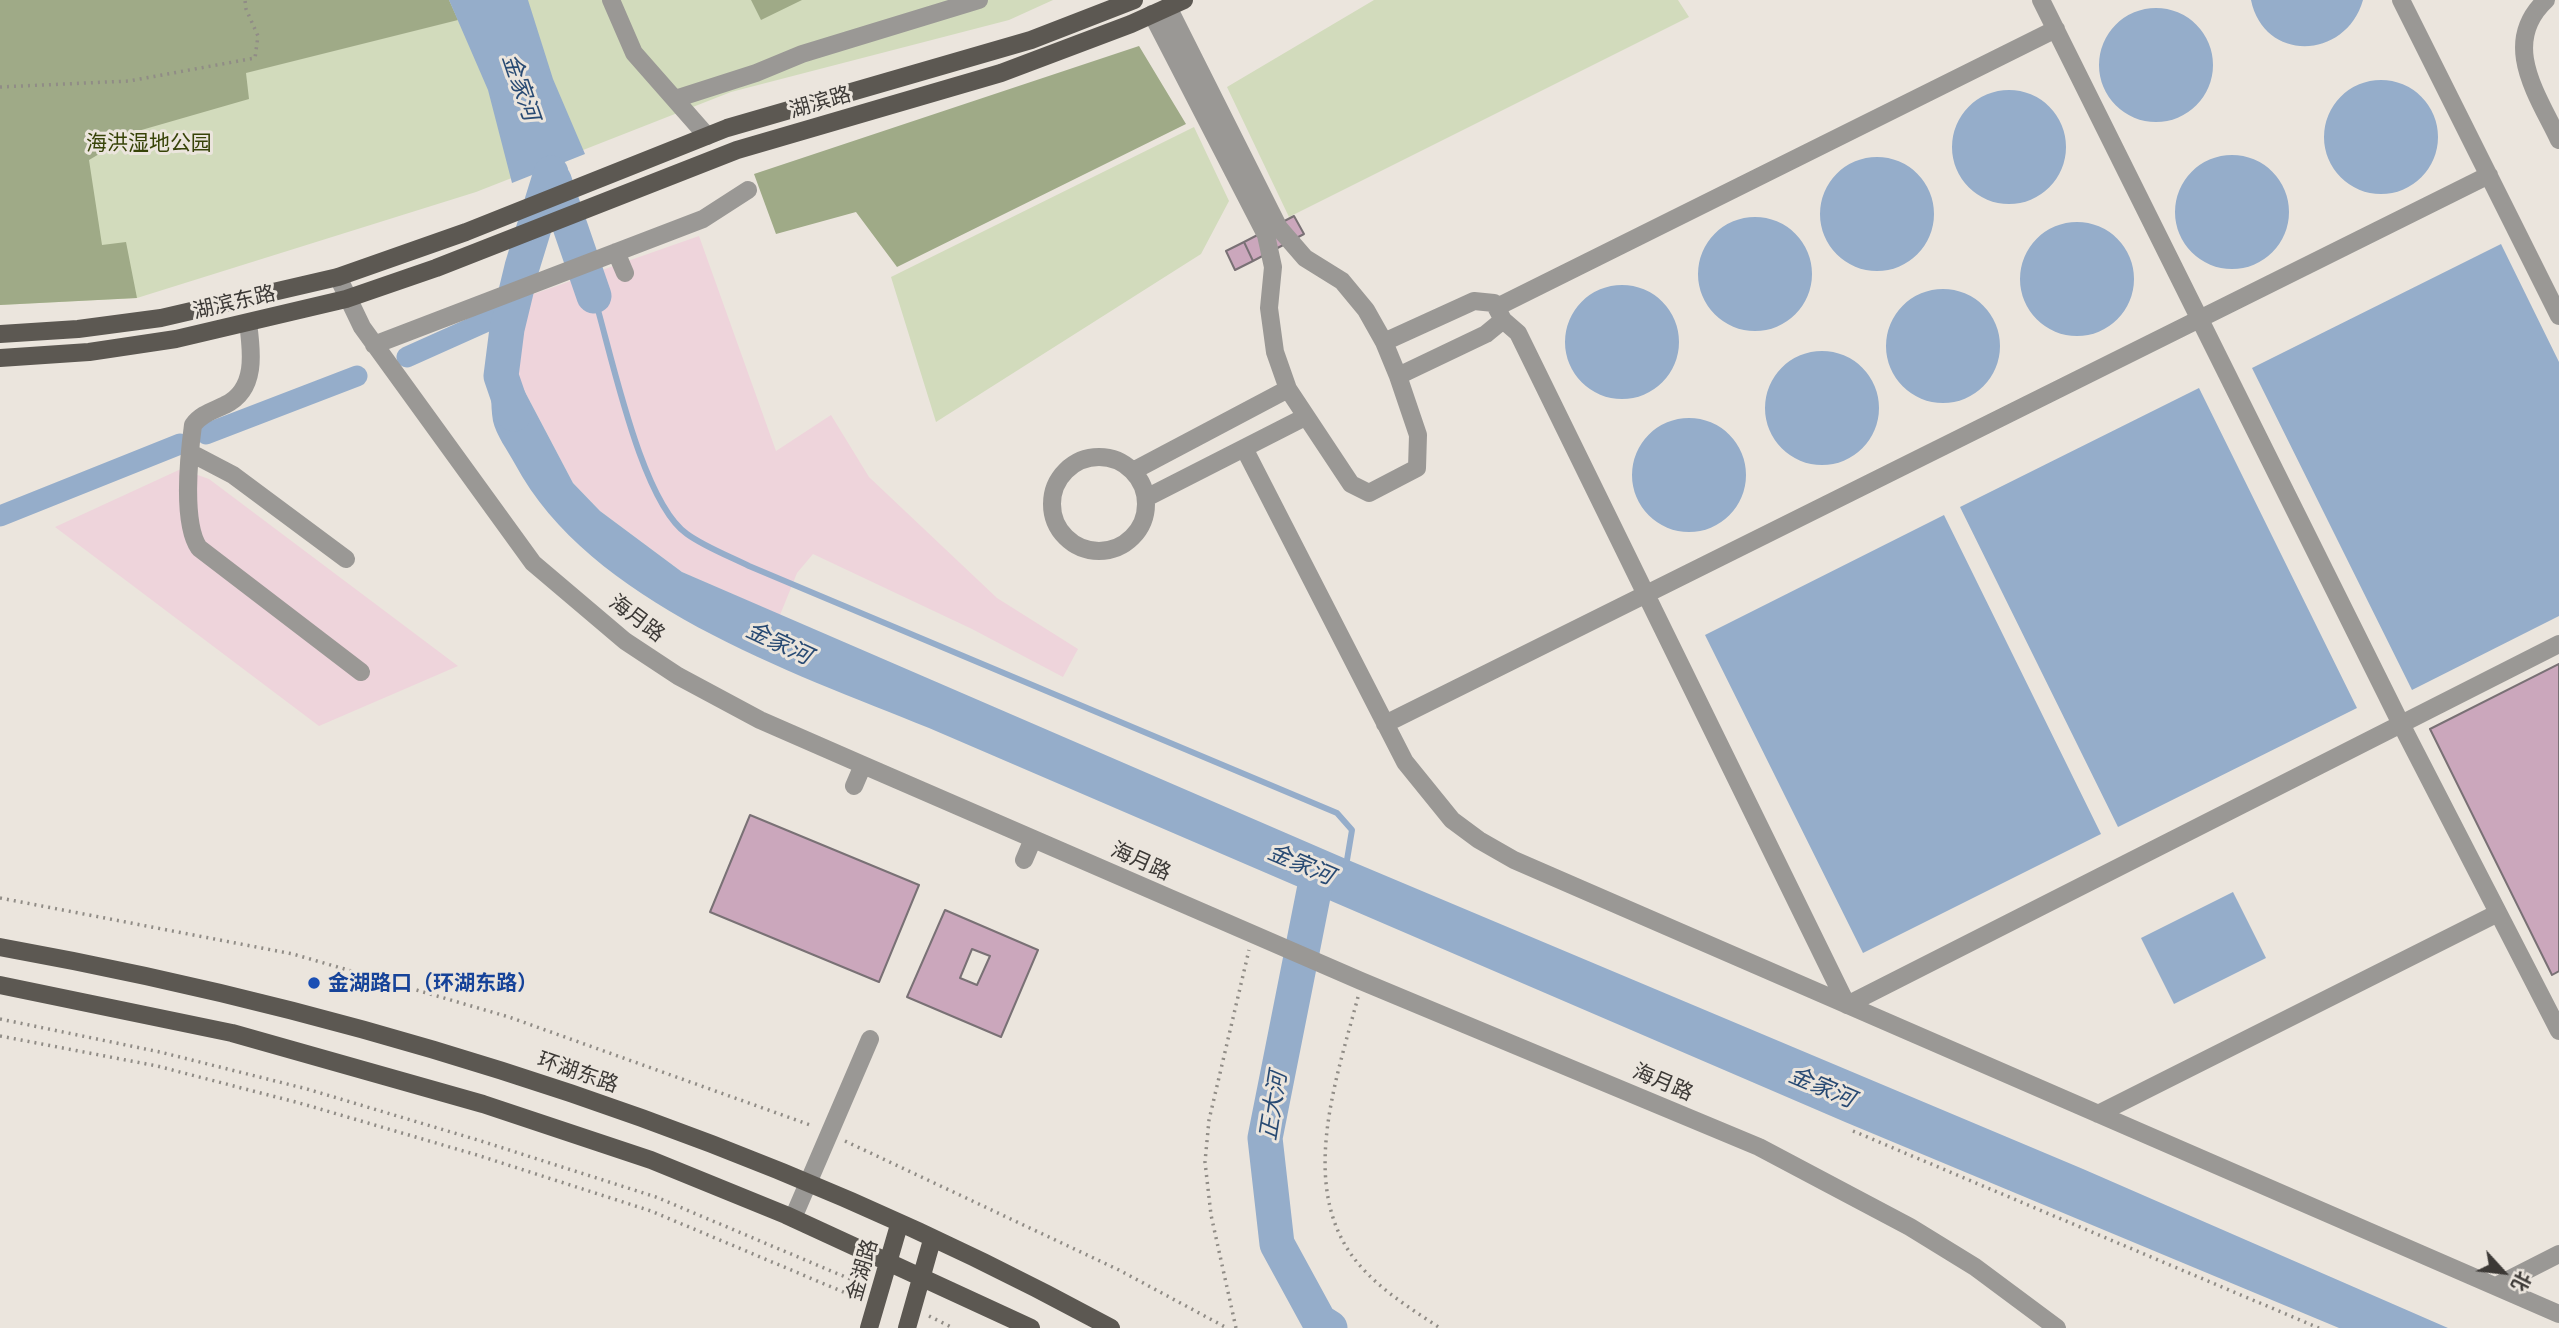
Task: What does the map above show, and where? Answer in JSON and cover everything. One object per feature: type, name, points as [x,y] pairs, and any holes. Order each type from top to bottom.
[{"type":"main road","name":"湖滨路","points":[[466,232],[707,135],[1031,40],[1135,0]]},
{"type":"main road","name":"湖滨路","points":[[471,254],[737,150],[1001,73],[1168,7]]},
{"type":"main road","name":"湖滨东路","points":[[0,334],[78,329],[160,318],[338,277],[466,232]]},
{"type":"main road","name":"湖滨东路","points":[[0,358],[89,352],[176,339],[346,299],[471,254]]},
{"type":"main road","name":"环湖东路","points":[[0,947],[237,995],[490,1066],[659,1123],[807,1183],[1036,1287],[1111,1328]]},
{"type":"main road","points":[[0,985],[232,1034],[483,1104],[650,1160],[793,1217],[1031,1328]]},
{"type":"main road","name":"金湖路","points":[[869,1328],[899,1225]]},
{"type":"main road","points":[[907,1328],[932,1240]]},
{"type":"street","points":[[611,0],[634,53],[707,135]]},
{"type":"street","points":[[675,99],[756,73],[802,54],[979,0]]},
{"type":"street","points":[[2041,0],[2401,724],[2559,1031]]},
{"type":"street","points":[[2401,0],[2559,316]]},
{"type":"street","points":[[2546,0],[2536,11],[2524,33],[2522,57],[2529,78],[2559,140]]},
{"type":"street","points":[[1168,7],[1279,228],[1305,258],[1342,281],[1366,310],[1384,342],[1418,435],[1417,468],[1369,493],[1351,484],[1288,390],[1275,352],[1269,308],[1273,267],[1266,235],[1168,7]]},
{"type":"street","points":[[1398,376],[1486,334],[1500,314],[2056,29]]},
{"type":"street","points":[[1385,724],[2488,176]]},
{"type":"street","points":[[374,345],[703,219],[748,190]]},
{"type":"street","points":[[614,253],[625,274]]},
{"type":"street","name":"海月路","points":[[338,277],[346,299],[374,345],[533,563],[625,641],[678,676],[760,720],[863,765],[1362,981],[1759,1147],[1841,1188],[1975,1267],[2057,1328]]},
{"type":"street","points":[[1384,342],[1474,301],[1494,303],[1500,314],[1518,333],[1847,1005]]},
{"type":"street","points":[[248,323],[251,344],[248,379],[236,398],[198,418],[193,425],[191,532],[199,548],[361,672]]},
{"type":"street","points":[[1133,471],[1288,390]]},
{"type":"street","points":[[1146,498],[1305,417]]},
{"type":"street","points":[[1244,449],[1405,762],[1452,820],[1479,841],[1514,860],[2559,1314]]},
{"type":"street","points":[[191,453],[233,475],[346,559]]},
{"type":"street","points":[[1089,457],[1120,461],[1133,471],[1146,498],[1140,528],[1124,544],[1102,552],[1087,551],[1061,534],[1054,520],[1051,504],[1054,488],[1062,474],[1089,457]]},
{"type":"street","points":[[1847,1005],[2559,644]]},
{"type":"street","points":[[854,786],[863,765]]},
{"type":"street","points":[[1024,860],[1033,839]]},
{"type":"street","points":[[2098,1114],[2498,913]]},
{"type":"street","points":[[793,1217],[870,1040]]},
{"type":"street","points":[[2496,1286],[2559,1254]]},
{"type":"path","points":[[0,88],[129,81],[255,58],[258,36],[246,9],[246,0]]},
{"type":"path","points":[[0,898],[293,954],[509,1017],[727,1093],[829,1133],[1119,1270],[1227,1328]]},
{"type":"path","points":[[1236,1328],[1211,1214],[1205,1163],[1209,1120],[1253,934]]},
{"type":"path","points":[[1362,981],[1334,1092],[1326,1139],[1330,1206],[1349,1251],[1362,1269],[1393,1297],[1440,1328]]},
{"type":"path","points":[[0,1019],[187,1058],[307,1089],[481,1141],[656,1197],[747,1233],[877,1298]]},
{"type":"path","points":[[0,1036],[157,1066],[303,1104],[477,1155],[651,1211],[877,1298]]},
{"type":"path","points":[[1853,1131],[2319,1328]]},
{"type":"path","points":[[914,1307],[953,1328]]},
{"type":"shaded area","points":[[699,236],[776,451],[831,415],[869,477],[997,598],[1078,649],[1063,677],[972,629],[813,554],[797,573],[780,615],[682,572],[600,511],[573,483],[515,373],[520,323],[501,331],[491,309]]},
{"type":"shaded area","points":[[181,469],[209,479],[458,666],[319,726],[55,527]]},
{"type":"green space","name":"海洪湿地公园","points":[[0,0],[1053,0],[1009,20],[731,92],[476,192],[137,298],[0,305]]},
{"type":"green space","points":[[0,0],[449,0],[458,20],[246,73],[249,99],[138,131],[89,160],[102,245],[126,242],[137,298],[0,305]]},
{"type":"green space","points":[[751,0],[802,0],[761,20]]},
{"type":"green space","points":[[1374,0],[1678,0],[1689,17],[1289,217],[1227,87]]},
{"type":"green space","points":[[1139,46],[1186,124],[897,267],[856,212],[776,234],[754,174]]},
{"type":"green space","points":[[1194,127],[1229,201],[1201,254],[936,422],[891,277]]},
{"type":"water","points":[[449,0],[528,0],[553,79],[585,154],[512,183],[488,90]]},
{"type":"water","points":[[2251,0],[2363,0],[2354,20],[2340,34],[2324,43],[2306,46],[2288,44],[2272,35],[2259,21]]},
{"type":"water","points":[[2156,8],[2178,12],[2196,25],[2209,43],[2213,65],[2209,87],[2196,105],[2178,118],[2156,122],[2134,118],[2116,105],[2103,87],[2099,65],[2103,43],[2116,25],[2134,12]]},
{"type":"water","points":[[2381,80],[2403,84],[2421,97],[2434,115],[2438,137],[2434,159],[2421,177],[2403,190],[2381,194],[2359,190],[2341,177],[2328,159],[2324,137],[2328,115],[2341,97],[2359,84]]},
{"type":"water","points":[[2009,90],[2031,94],[2049,107],[2062,125],[2066,147],[2062,169],[2049,187],[2031,200],[2009,204],[1987,200],[1969,187],[1956,169],[1952,147],[1956,125],[1969,107],[1987,94]]},
{"type":"water","points":[[2232,155],[2254,159],[2272,172],[2285,190],[2289,212],[2285,234],[2272,252],[2254,265],[2232,269],[2210,265],[2192,252],[2179,234],[2175,212],[2179,190],[2192,172],[2210,159]]},
{"type":"water","points":[[1877,157],[1899,161],[1917,174],[1930,192],[1934,214],[1930,236],[1917,254],[1899,267],[1877,271],[1855,267],[1837,254],[1824,236],[1820,214],[1824,192],[1837,174],[1855,161]]},
{"type":"water","points":[[1755,217],[1777,221],[1795,234],[1808,252],[1812,274],[1808,296],[1795,314],[1777,327],[1755,331],[1733,327],[1715,314],[1702,296],[1698,274],[1702,252],[1715,234],[1733,221]]},
{"type":"water","points":[[2077,222],[2099,226],[2117,239],[2130,257],[2134,279],[2130,301],[2117,319],[2099,332],[2077,336],[2055,332],[2037,319],[2024,301],[2020,279],[2024,257],[2037,239],[2055,226]]},
{"type":"water","points":[[2501,244],[2559,362],[2559,616],[2412,690],[2252,368]]},
{"type":"water","points":[[1622,285],[1644,289],[1662,302],[1675,320],[1679,342],[1675,364],[1662,382],[1644,395],[1622,399],[1600,395],[1582,382],[1569,364],[1565,342],[1569,320],[1582,302],[1600,289]]},
{"type":"water","points":[[1943,289],[1965,293],[1983,306],[1996,324],[2000,346],[1996,368],[1983,386],[1965,399],[1943,403],[1921,399],[1903,386],[1890,368],[1886,346],[1890,324],[1903,306],[1921,293]]},
{"type":"water","points":[[1822,351],[1844,355],[1862,368],[1875,386],[1879,408],[1875,430],[1862,448],[1844,461],[1822,465],[1800,461],[1782,448],[1769,430],[1765,408],[1769,386],[1782,368],[1800,355]]},
{"type":"water","points":[[491,368],[515,373],[573,483],[600,511],[682,572],[1353,862],[2083,1169],[2448,1328],[2339,1328],[1845,1122],[929,728],[757,657],[642,594],[592,556],[548,513],[499,437],[493,421]]},
{"type":"water","points":[[2199,388],[2357,708],[2118,827],[1960,507]]},
{"type":"water","points":[[1689,418],[1711,422],[1729,435],[1742,453],[1746,475],[1742,497],[1729,515],[1711,528],[1689,532],[1667,528],[1649,515],[1636,497],[1632,475],[1636,453],[1649,435],[1667,422]]},
{"type":"water","points":[[1944,515],[2101,834],[1863,953],[1705,635]]},
{"type":"water","points":[[2233,892],[2266,958],[2174,1004],[2141,938]]},
{"type":"building","points":[[1294,216],[1304,234],[1253,261],[1244,242]]},
{"type":"building","points":[[1244,242],[1253,261],[1235,270],[1226,251]]},
{"type":"building","points":[[2559,664],[2559,971],[2552,975],[2430,729]]},
{"type":"building","points":[[750,815],[919,885],[879,982],[710,912]]},
{"type":"building","points":[[945,910],[1038,950],[1001,1037],[907,997]],"holes":[[[972,949],[990,956],[977,985],[960,978]]]},
{"type":"waterway","name":"金家河","points":[[514,414],[501,376],[507,329],[522,267],[551,173]]},
{"type":"waterway","name":"金家河","points":[[554,180],[594,296]]},
{"type":"waterway","points":[[594,296],[642,459],[655,491],[670,517],[687,534],[749,566],[1337,813],[1352,830],[1346,866]]},
{"type":"waterway","points":[[407,357],[512,310]]},
{"type":"waterway","points":[[206,434],[357,376]]},
{"type":"waterway","points":[[0,516],[180,444]]},
{"type":"waterway","name":"正大河","points":[[1318,871],[1265,1138],[1277,1244],[1319,1321],[1330,1328]]},
{"type":"place","name":"金湖路口（环湖东路）","points":[[314,983]]}]
